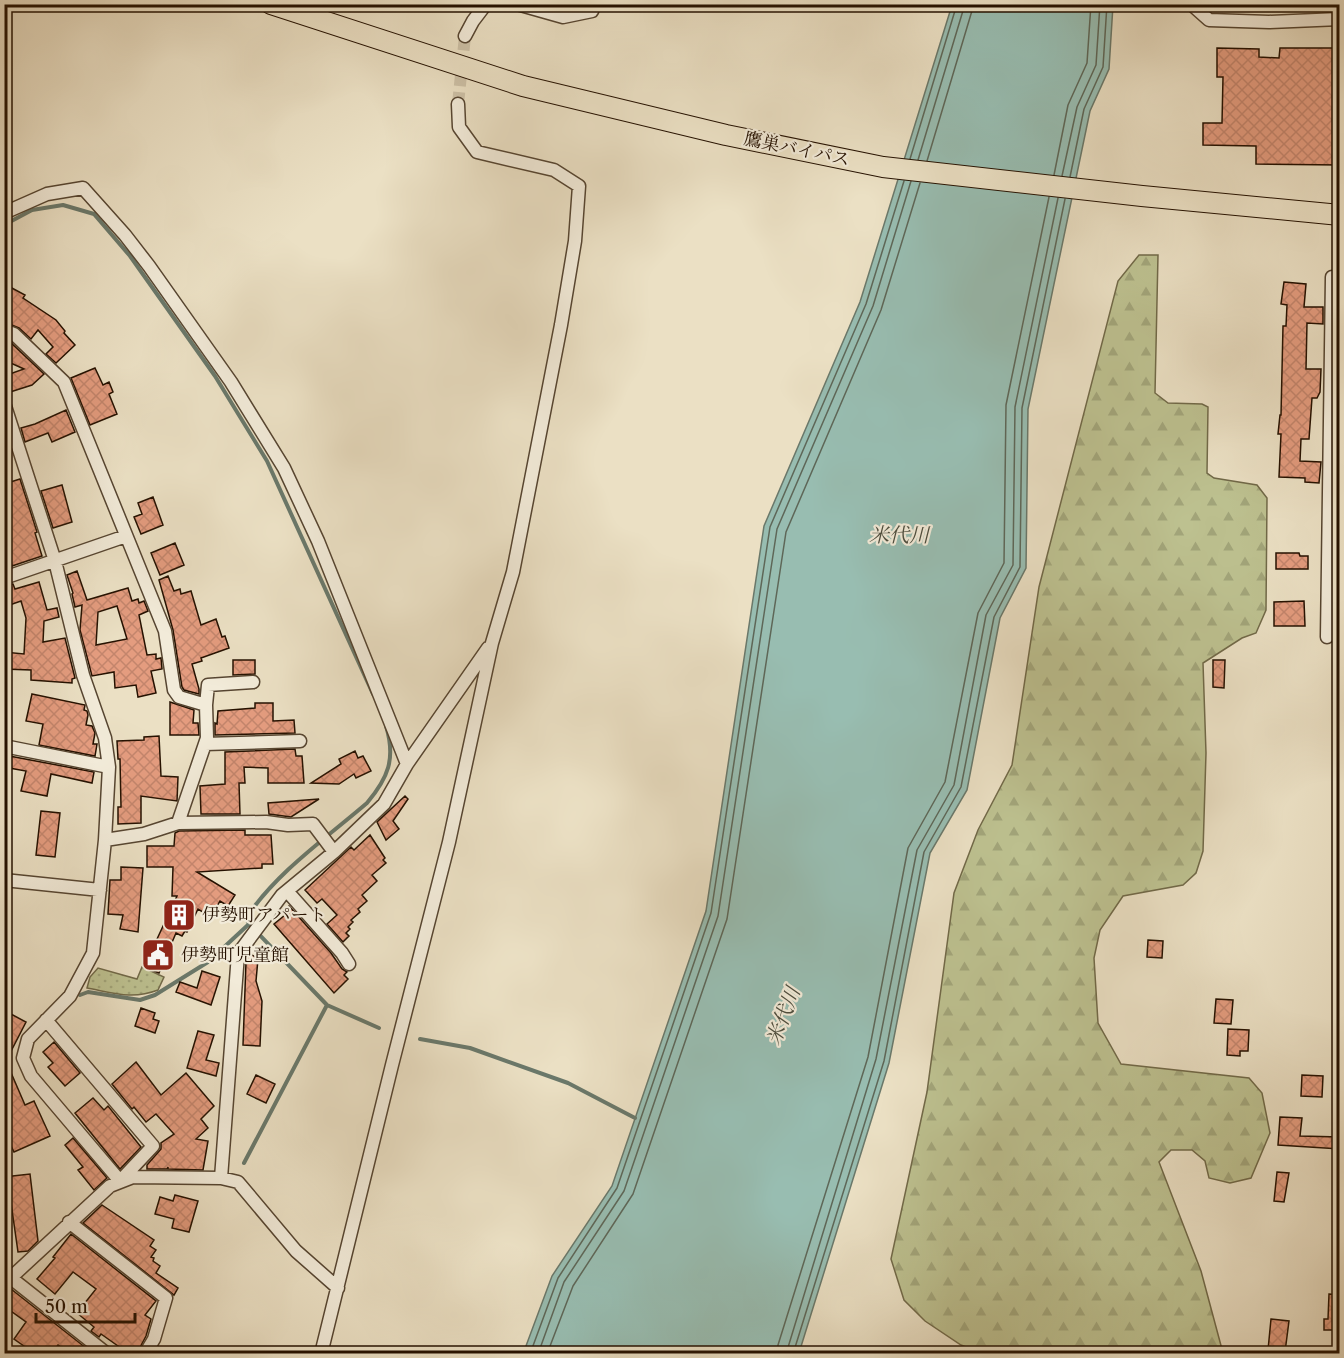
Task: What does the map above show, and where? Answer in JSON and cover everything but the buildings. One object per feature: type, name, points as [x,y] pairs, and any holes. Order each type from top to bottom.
[{"type":"highway","name":"鷹巣バイパス","points":[[271,4],[523,86],[726,135],[883,167],[1340,215]]},
{"type":"street","points":[[465,36],[486,4]]},
{"type":"street","points":[[516,4],[563,17],[592,11],[595,4]]},
{"type":"street","points":[[1191,4],[1209,20],[1340,19]]},
{"type":"street","points":[[321,1353],[449,842],[492,643],[513,572],[575,241],[579,186],[554,170],[477,152],[459,127],[458,104]]},
{"type":"street","points":[[4,213],[47,194],[83,188],[149,266],[231,382],[284,468],[318,541],[407,764]]},
{"type":"street","points":[[1327,637],[1335,436],[1332,277]]},
{"type":"street","points":[[4,330],[14,334],[64,382],[165,631],[174,690],[179,697],[206,705]]},
{"type":"street","points":[[4,403],[55,561],[83,675],[105,738],[109,767],[105,840],[93,953],[70,996],[28,1039],[23,1058],[31,1076],[120,1181]]},
{"type":"street","points":[[4,579],[126,536]]},
{"type":"street","points":[[221,1178],[238,954],[287,891],[332,848],[384,804],[407,764],[492,643]]},
{"type":"street","points":[[178,823],[207,738],[208,685],[253,682]]},
{"type":"street","points":[[205,744],[300,741]]},
{"type":"street","points":[[4,746],[109,767]]},
{"type":"street","points":[[105,840],[144,834],[178,823],[266,822],[288,825],[313,824],[332,848]]},
{"type":"street","points":[[4,880],[100,890]]},
{"type":"street","points":[[287,891],[349,964]]},
{"type":"street","points":[[46,1020],[153,1146],[120,1181]]},
{"type":"street","points":[[107,1353],[8,1281],[110,1186],[133,1177],[221,1178],[238,1182],[296,1251],[338,1288]]},
{"type":"street","points":[[69,1222],[166,1298],[154,1339],[145,1353]]},
{"type":"green space","points":[[1139,255],[1158,255],[1155,393],[1168,403],[1202,404],[1208,407],[1207,473],[1214,478],[1257,485],[1267,498],[1266,610],[1256,633],[1242,638],[1203,663],[1206,753],[1203,851],[1196,873],[1183,885],[1123,896],[1100,930],[1094,958],[1098,1023],[1121,1064],[1249,1078],[1262,1093],[1270,1133],[1251,1178],[1230,1183],[1209,1178],[1205,1161],[1192,1150],[1171,1150],[1159,1162],[1201,1271],[1223,1353],[981,1353],[961,1345],[925,1321],[904,1300],[891,1259],[927,1092],[954,893],[978,830],[1012,765],[1039,587],[1118,281]]},
{"type":"green space","points":[[142,967],[164,977],[158,990],[131,995],[87,988],[90,977],[98,968],[137,979]]},
{"type":"water","name":"米代川","points":[[952,5],[1113,5],[1109,69],[1090,111],[1028,409],[1026,568],[1000,618],[967,790],[930,853],[889,1063],[799,1353],[523,1354],[552,1276],[612,1186],[706,911],[764,526],[860,302]]},
{"type":"waterway","points":[[4,225],[32,210],[63,205],[94,214],[130,256],[215,376],[267,461],[373,694]]},
{"type":"waterway","points":[[379,1028],[327,1005],[249,924],[246,918],[258,901],[287,871],[367,803],[374,794],[385,776],[390,758],[386,726]]},
{"type":"waterway","points":[[80,995],[88,992],[140,1000],[155,995],[208,962],[249,924]]},
{"type":"waterway","points":[[244,1163],[327,1005]]},
{"type":"waterway","points":[[420,1039],[470,1048],[568,1083],[635,1118]]},
{"type":"tunnel","points":[[458,104],[465,36]]},
{"type":"place","name":"伊勢町アパート","points":[[179,915]]},
{"type":"place","name":"伊勢町児童館","points":[[158,955]]}]
